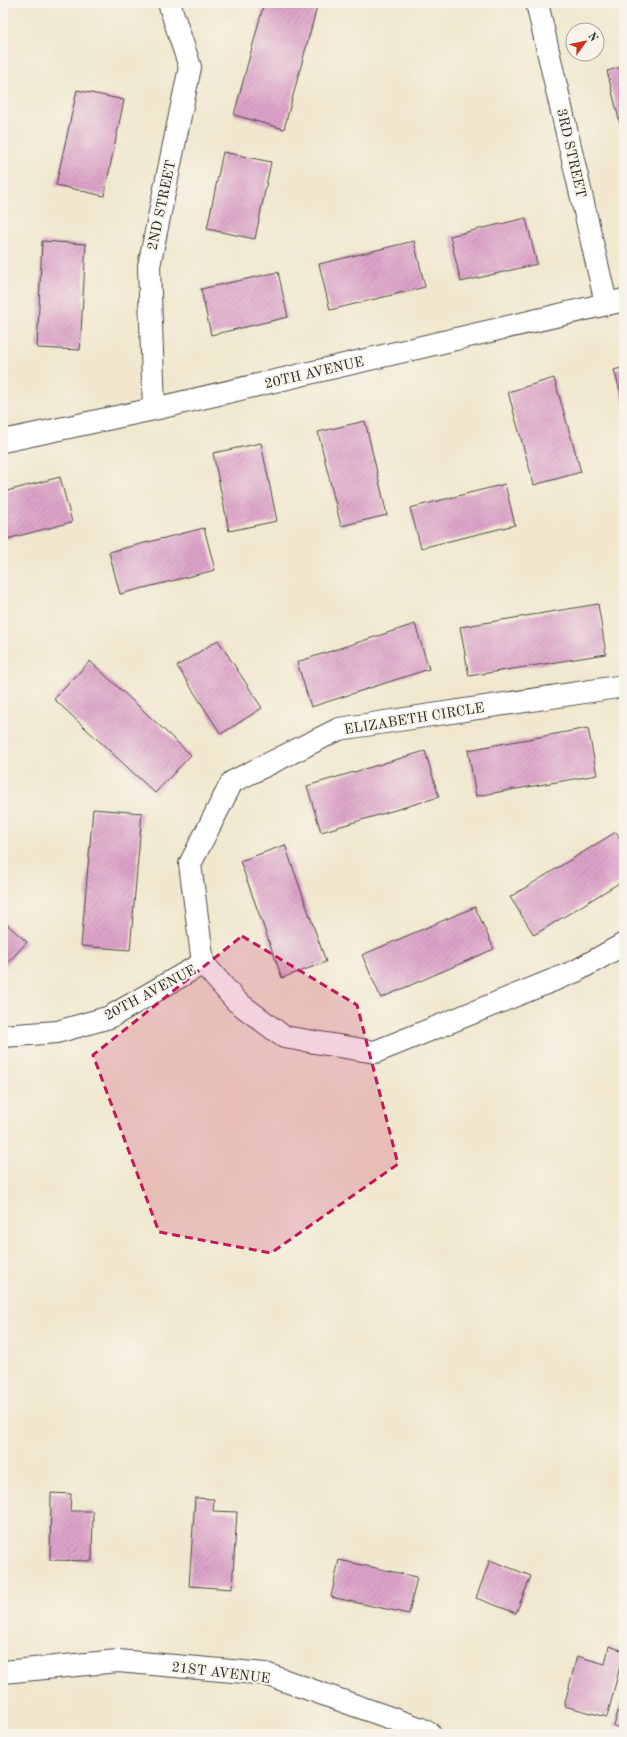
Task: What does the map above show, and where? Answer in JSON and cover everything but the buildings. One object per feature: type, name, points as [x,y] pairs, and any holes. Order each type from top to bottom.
[{"type":"street","name":"3RD STREET","points":[[537,3],[615,301]]},
{"type":"street","name":"2ND STREET","points":[[154,409],[149,266],[190,67],[170,6]]},
{"type":"street","name":"20TH AVENUE","points":[[3,441],[154,409],[615,301]]},
{"type":"street","name":"ELIZABETH CIRCLE","points":[[203,963],[190,864],[232,782],[339,729],[624,686]]},
{"type":"street","points":[[203,963],[236,1001],[284,1037],[375,1052],[576,971],[624,944]]},
{"type":"street","name":"20TH AVENUE","points":[[3,1036],[57,1032],[110,1017],[203,963]]},
{"type":"street","name":"21ST AVENUE","points":[[3,1672],[118,1661],[266,1674],[419,1728],[430,1734]]},
{"type":"highlighted area","points":[[242,936],[357,1005],[398,1164],[271,1253],[159,1232],[93,1055]]}]
